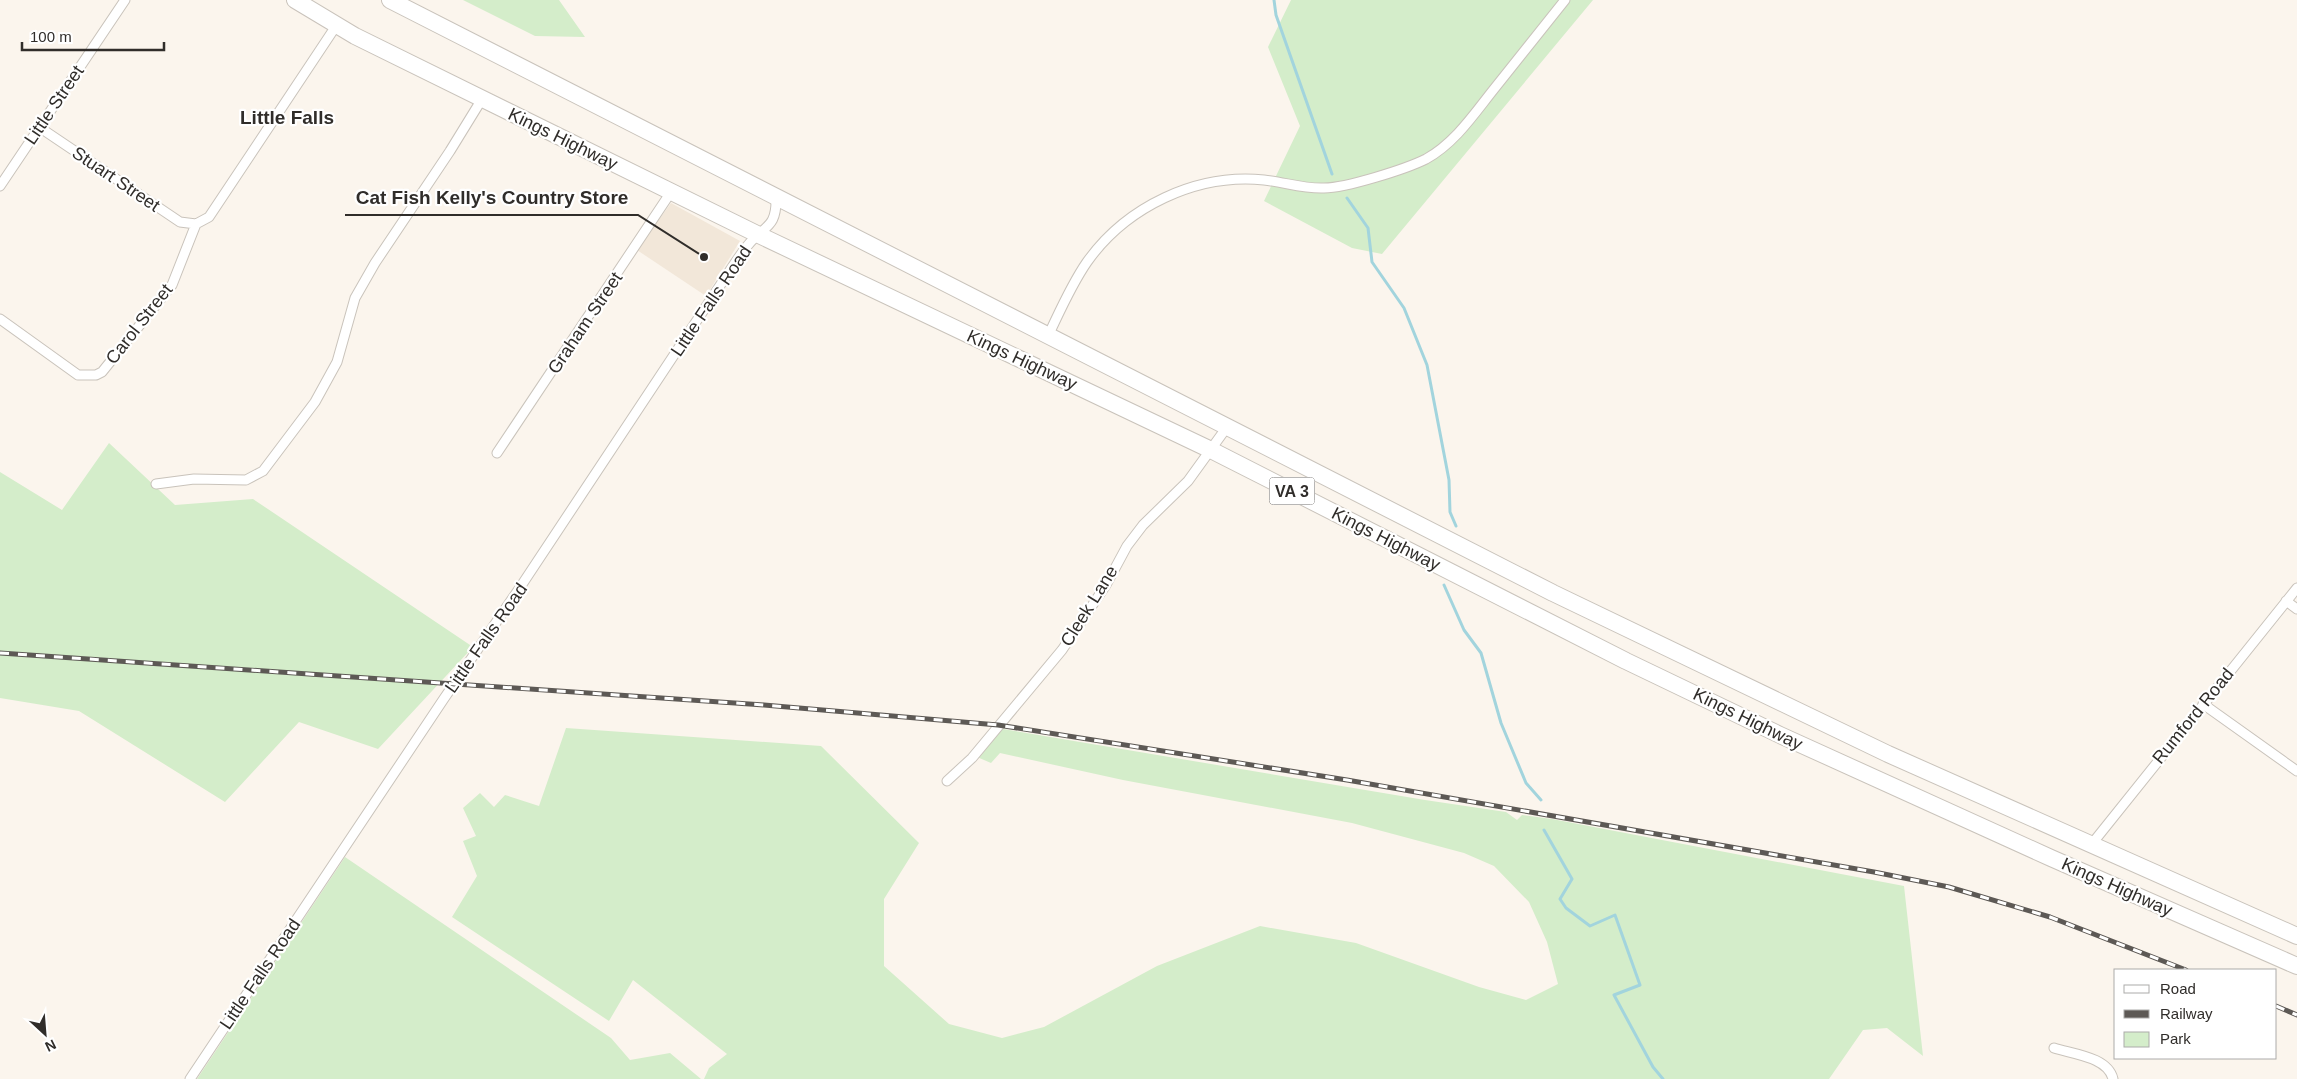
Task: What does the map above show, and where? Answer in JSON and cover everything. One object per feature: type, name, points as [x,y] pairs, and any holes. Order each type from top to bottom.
[{"type":"highway","name":"Kings Highway","points":[[295,0],[336,26],[482,99],[759,235],[1211,450],[1618,656],[1780,735],[2051,858],[2297,966]]},
{"type":"highway","name":"Kings Highway","points":[[390,0],[1553,593],[1794,710],[2297,936]]},
{"type":"highway","points":[[1780,735],[1794,710]]},
{"type":"street","name":"Little Street","points":[[0,186],[124,0]]},
{"type":"street","points":[[1048,336],[1075,281],[1096,250],[1125,221],[1161,199],[1201,185],[1226,180],[1264,180],[1314,188],[1339,187],[1412,165],[1438,151],[1461,130],[1565,0]]},
{"type":"street","name":"Carol Street","points":[[0,319],[78,375],[96,375],[102,372],[172,285],[196,224],[209,217],[336,26]]},
{"type":"street","points":[[156,484],[194,479],[246,480],[262,471],[315,402],[337,362],[355,298],[374,263],[450,151],[482,99]]},
{"type":"street","name":"Stuart Street","points":[[38,127],[180,222],[196,224]]},
{"type":"street","name":"Graham Street","points":[[497,453],[671,192]]},
{"type":"street","name":"Little Falls Road","points":[[190,1079],[748,244],[765,231],[775,216],[776,198]]},
{"type":"street","name":"Cleek Lane","points":[[946,781],[972,758],[1056,656],[1095,602],[1127,546],[1143,525],[1188,481],[1227,427]]},
{"type":"street","name":"Rumford Road","points":[[2091,845],[2297,588]]},
{"type":"street","points":[[2286,601],[2297,609]]},
{"type":"street","points":[[2203,704],[2297,771]]},
{"type":"street","points":[[2054,1048],[2100,1062],[2110,1070],[2113,1079]]},
{"type":"shaded area","points":[[671,203],[740,241],[706,296],[637,250]]},
{"type":"green space","points":[[463,0],[559,0],[585,37],[535,36]]},
{"type":"green space","points":[[1291,0],[1593,0],[1382,254],[1352,248],[1264,201],[1300,126],[1268,47]]},
{"type":"green space","points":[[109,443],[175,505],[253,499],[473,647],[378,749],[299,722],[225,802],[79,711],[0,698],[0,472],[62,510]]},
{"type":"green space","points":[[566,728],[821,746],[919,843],[884,899],[884,966],[949,1024],[1002,1038],[1044,1027],[1157,966],[1260,926],[1356,943],[1479,987],[1526,1000],[1558,984],[1547,942],[1529,902],[1494,866],[1464,853],[1352,823],[1123,780],[1000,753],[991,763],[977,757],[1003,729],[1506,812],[1517,820],[1522,815],[1552,819],[1904,886],[1923,1056],[1887,1028],[1863,1030],[1829,1079],[704,1079],[709,1068],[727,1054],[633,980],[609,1021],[452,917],[477,876],[463,841],[476,836],[463,808],[480,793],[494,807],[505,795],[539,806]]},
{"type":"green space","points":[[345,857],[611,1038],[630,1060],[670,1053],[701,1079],[197,1079]]},
{"type":"waterway","points":[[1274,0],[1276,15],[1332,174]]},
{"type":"waterway","points":[[1347,198],[1368,228],[1372,262],[1404,308],[1427,365],[1449,480],[1450,512],[1456,526]]},
{"type":"waterway","points":[[1444,585],[1464,630],[1481,653],[1501,723],[1526,783],[1541,800]]},
{"type":"waterway","points":[[1544,830],[1572,879],[1560,899],[1566,908],[1590,926],[1615,915],[1640,985],[1614,995],[1653,1067],[1663,1079]]},
{"type":"railway","points":[[0,653],[764,705],[998,725],[1347,780],[1874,872],[1949,887],[2050,917],[2183,969]]},
{"type":"railway","points":[[2277,1006],[2297,1015]]},
{"type":"place","name":"Cat Fish Kelly's Country Store","points":[[704,257]]},
{"type":"district","name":"Little Falls","points":[[287,117]]}]
